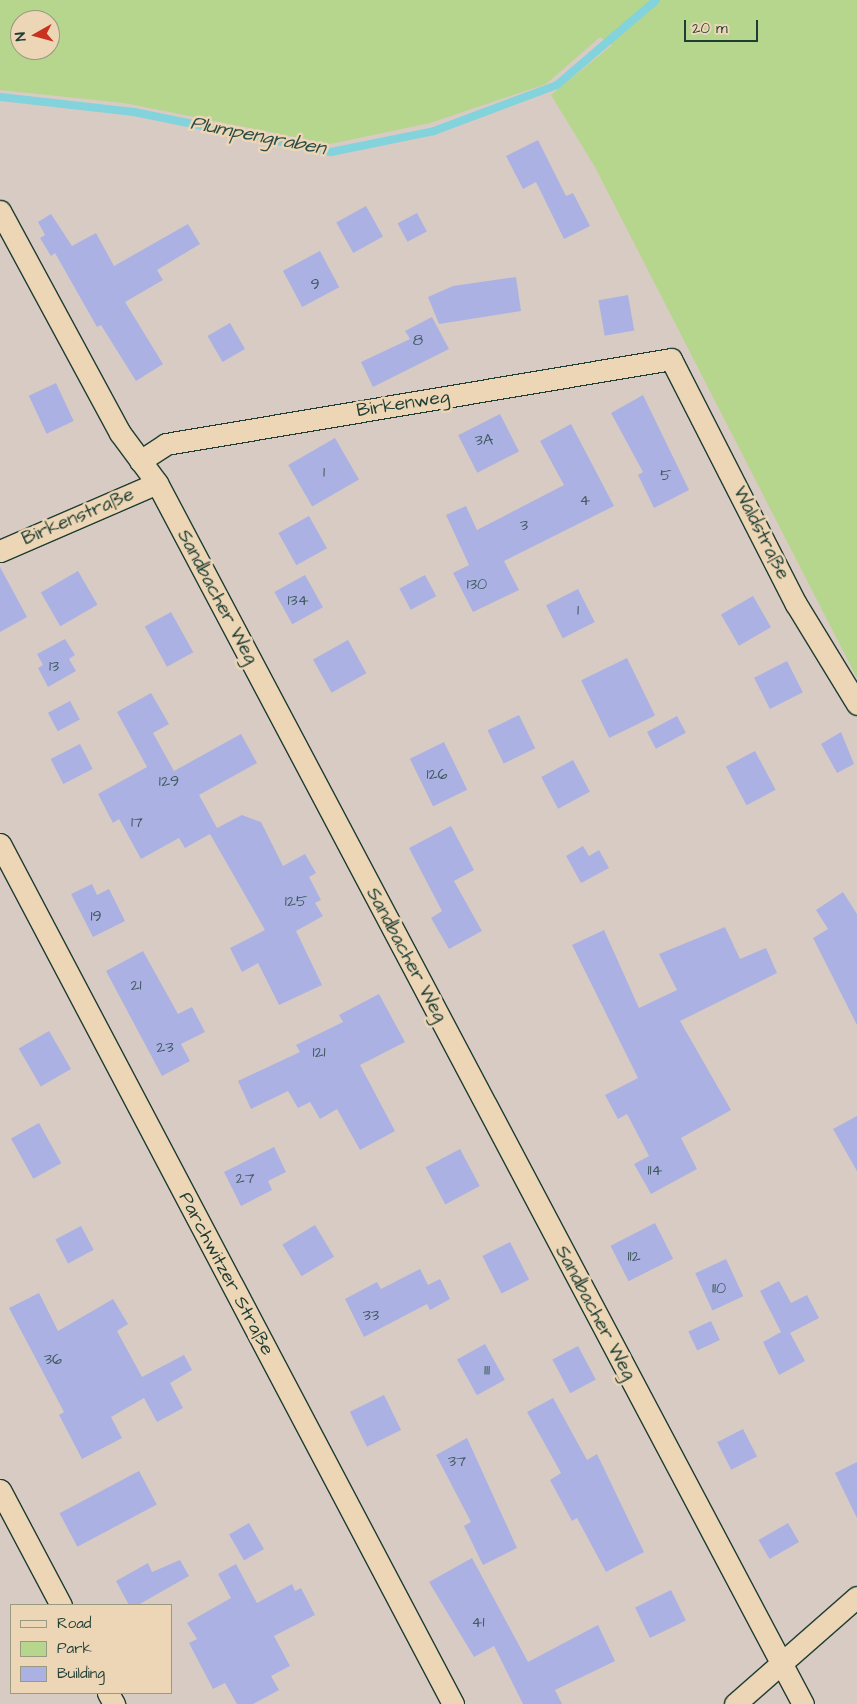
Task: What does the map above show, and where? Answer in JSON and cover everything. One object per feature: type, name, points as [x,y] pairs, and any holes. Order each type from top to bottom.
[{"type":"street","name":"Sandbacher Weg","points":[[0,211],[120,433],[157,483],[803,1704]]},
{"type":"street","name":"Birkenweg","points":[[140,461],[166,444],[671,359]]},
{"type":"street","name":"Waldstraße","points":[[671,359],[796,604],[857,704]]},
{"type":"street","name":"Birkenstraße","points":[[0,551],[157,483]]},
{"type":"street","name":"Parchwitzer Straße","points":[[0,844],[452,1704]]},
{"type":"street","points":[[0,1490],[60,1604]]},
{"type":"street","points":[[735,1704],[857,1597]]},
{"type":"green space","points":[[0,0],[857,0],[857,678],[595,167],[551,95],[612,45],[600,37],[546,84],[430,123],[330,144],[124,103],[0,90]]},
{"type":"building","points":[[538,140],[566,196],[573,193],[590,226],[564,239],[536,182],[523,189],[506,156]]},
{"type":"building","points":[[366,206],[383,237],[353,253],[336,222]]},
{"type":"building","points":[[417,213],[427,232],[407,242],[398,223]]},
{"type":"building","points":[[51,214],[72,246],[96,233],[114,266],[188,224],[200,244],[157,270],[163,280],[125,302],[163,364],[136,381],[101,325],[97,327],[55,253],[51,256],[40,238],[45,235],[38,222]]},
{"type":"building","points":[[320,251],[339,287],[302,307],[283,271]]},
{"type":"building","points":[[516,277],[521,311],[439,324],[428,297],[453,286]]},
{"type":"building","points":[[628,295],[634,330],[605,336],[598,300]]},
{"type":"building","points":[[432,317],[449,349],[373,387],[361,362],[410,339],[405,331]]},
{"type":"building","points":[[230,323],[245,349],[222,362],[207,336]]},
{"type":"building","points":[[56,383],[74,421],[47,434],[29,396]]},
{"type":"building","points":[[643,395],[689,490],[654,508],[638,475],[643,472],[611,413]]},
{"type":"building","points":[[500,414],[519,451],[477,473],[458,435]]},
{"type":"building","points":[[571,424],[614,506],[504,561],[519,590],[473,612],[453,573],[469,565],[446,515],[466,506],[477,530],[564,485],[540,441]]},
{"type":"building","points":[[335,438],[359,480],[312,507],[288,465]]},
{"type":"building","points":[[309,516],[327,548],[296,565],[278,533]]},
{"type":"building","points":[[0,567],[27,617],[0,632]]},
{"type":"building","points":[[78,571],[98,605],[60,626],[41,592]]},
{"type":"building","points":[[305,575],[323,607],[292,624],[274,592]]},
{"type":"building","points":[[425,575],[436,596],[411,610],[399,589]]},
{"type":"building","points":[[578,589],[595,622],[563,638],[546,605]]},
{"type":"building","points":[[753,596],[771,627],[739,646],[721,614]]},
{"type":"building","points":[[171,612],[193,652],[167,667],[145,627]]},
{"type":"building","points":[[65,639],[75,655],[69,659],[76,671],[48,687],[38,668],[43,665],[37,654]]},
{"type":"building","points":[[348,640],[366,673],[331,693],[313,659]]},
{"type":"building","points":[[627,658],[655,716],[609,738],[581,680]]},
{"type":"building","points":[[787,661],[803,692],[770,709],[754,678]]},
{"type":"building","points":[[151,693],[169,724],[153,733],[174,771],[241,734],[257,763],[199,795],[217,828],[242,815],[261,822],[283,866],[305,854],[316,873],[309,877],[321,900],[315,903],[323,916],[296,931],[322,985],[279,1005],[258,963],[242,972],[230,948],[265,930],[210,834],[185,848],[179,838],[141,859],[119,819],[113,823],[98,794],[147,767],[117,712]]},
{"type":"building","points":[[70,701],[80,720],[58,731],[48,713]]},
{"type":"building","points":[[519,715],[535,748],[504,764],[488,730]]},
{"type":"building","points":[[677,716],[686,733],[656,749],[647,732]]},
{"type":"building","points":[[841,732],[854,764],[837,773],[821,744]]},
{"type":"building","points":[[444,742],[467,790],[433,806],[410,759]]},
{"type":"building","points":[[80,744],[93,769],[63,784],[51,759]]},
{"type":"building","points":[[755,751],[776,790],[747,805],[726,766]]},
{"type":"building","points":[[573,760],[590,792],[558,809],[541,777]]},
{"type":"building","points":[[451,826],[474,870],[454,881],[482,931],[449,949],[431,918],[442,911],[409,848]]},
{"type":"building","points":[[583,846],[589,856],[599,850],[609,868],[581,883],[566,856]]},
{"type":"building","points":[[92,884],[97,895],[109,889],[125,921],[93,937],[71,894]]},
{"type":"building","points":[[843,892],[857,914],[857,1025],[813,938],[828,929],[816,910]]},
{"type":"building","points":[[725,927],[740,959],[766,948],[777,973],[680,1021],[731,1110],[681,1138],[697,1169],[651,1194],[634,1164],[649,1156],[627,1114],[618,1119],[605,1095],[638,1078],[572,945],[604,930],[639,1008],[677,990],[659,954]]},
{"type":"building","points":[[143,951],[178,1014],[192,1007],[205,1032],[181,1044],[190,1061],[162,1076],[106,971]]},
{"type":"building","points":[[379,994],[405,1042],[360,1065],[395,1131],[360,1150],[337,1109],[320,1119],[310,1102],[298,1108],[288,1091],[251,1109],[238,1081],[300,1052],[296,1045],[343,1022],[339,1015]]},
{"type":"building","points":[[49,1031],[71,1069],[41,1087],[19,1048]]},
{"type":"building","points":[[857,1116],[857,1171],[833,1129]]},
{"type":"building","points":[[39,1123],[61,1163],[33,1179],[11,1139]]},
{"type":"building","points":[[274,1147],[286,1172],[268,1181],[272,1190],[241,1206],[224,1172]]},
{"type":"building","points":[[460,1149],[480,1186],[445,1204],[426,1167]]},
{"type":"building","points":[[655,1223],[673,1259],[629,1281],[610,1246]]},
{"type":"building","points":[[315,1225],[334,1257],[301,1276],[282,1245]]},
{"type":"building","points":[[81,1226],[94,1250],[68,1263],[55,1240]]},
{"type":"building","points":[[510,1242],[529,1279],[501,1293],[482,1256]]},
{"type":"building","points":[[726,1259],[743,1296],[713,1311],[695,1273]]},
{"type":"building","points":[[420,1269],[428,1285],[440,1279],[450,1299],[430,1310],[427,1304],[364,1337],[345,1299],[377,1282],[381,1289]]},
{"type":"building","points":[[779,1281],[791,1303],[807,1295],[819,1318],[790,1333],[805,1361],[779,1375],[763,1342],[781,1332],[760,1291]]},
{"type":"building","points":[[39,1293],[58,1331],[113,1299],[128,1324],[117,1331],[142,1377],[184,1355],[192,1370],[170,1383],[183,1408],[157,1422],[144,1398],[111,1417],[122,1438],[82,1459],[59,1415],[64,1412],[9,1308]]},
{"type":"building","points":[[711,1321],[720,1340],[697,1351],[688,1332]]},
{"type":"building","points":[[485,1344],[505,1380],[477,1395],[457,1360]]},
{"type":"building","points":[[578,1346],[596,1380],[570,1393],[552,1360]]},
{"type":"building","points":[[384,1395],[401,1430],[367,1447],[350,1412]]},
{"type":"building","points":[[553,1398],[587,1460],[597,1454],[644,1552],[606,1572],[577,1518],[572,1521],[550,1480],[561,1473],[527,1412]]},
{"type":"building","points":[[743,1429],[757,1457],[731,1470],[717,1442]]},
{"type":"building","points":[[467,1438],[517,1548],[483,1565],[464,1526],[471,1522],[436,1455]]},
{"type":"building","points":[[857,1462],[857,1518],[835,1473]]},
{"type":"building","points":[[139,1471],[157,1505],[77,1547],[60,1513]]},
{"type":"building","points":[[249,1523],[264,1549],[244,1560],[229,1534]]},
{"type":"building","points":[[788,1523],[799,1542],[770,1559],[759,1540]]},
{"type":"building","points":[[472,1558],[528,1662],[598,1625],[615,1661],[555,1690],[562,1704],[523,1704],[494,1646],[474,1657],[429,1582]]},
{"type":"building","points":[[180,1560],[189,1576],[140,1604],[128,1604],[116,1581],[148,1563],[152,1572]]},
{"type":"building","points":[[236,1564],[257,1603],[292,1584],[295,1591],[301,1588],[315,1615],[274,1636],[290,1666],[271,1676],[279,1690],[253,1704],[237,1704],[225,1683],[213,1689],[189,1643],[197,1639],[187,1623],[231,1598],[218,1574]]},
{"type":"building","points":[[671,1590],[686,1621],[650,1638],[635,1608]]},
{"type":"waterway","name":"Plumpengraben","points":[[0,97],[134,112],[331,152],[434,131],[557,85],[656,0]]}]
